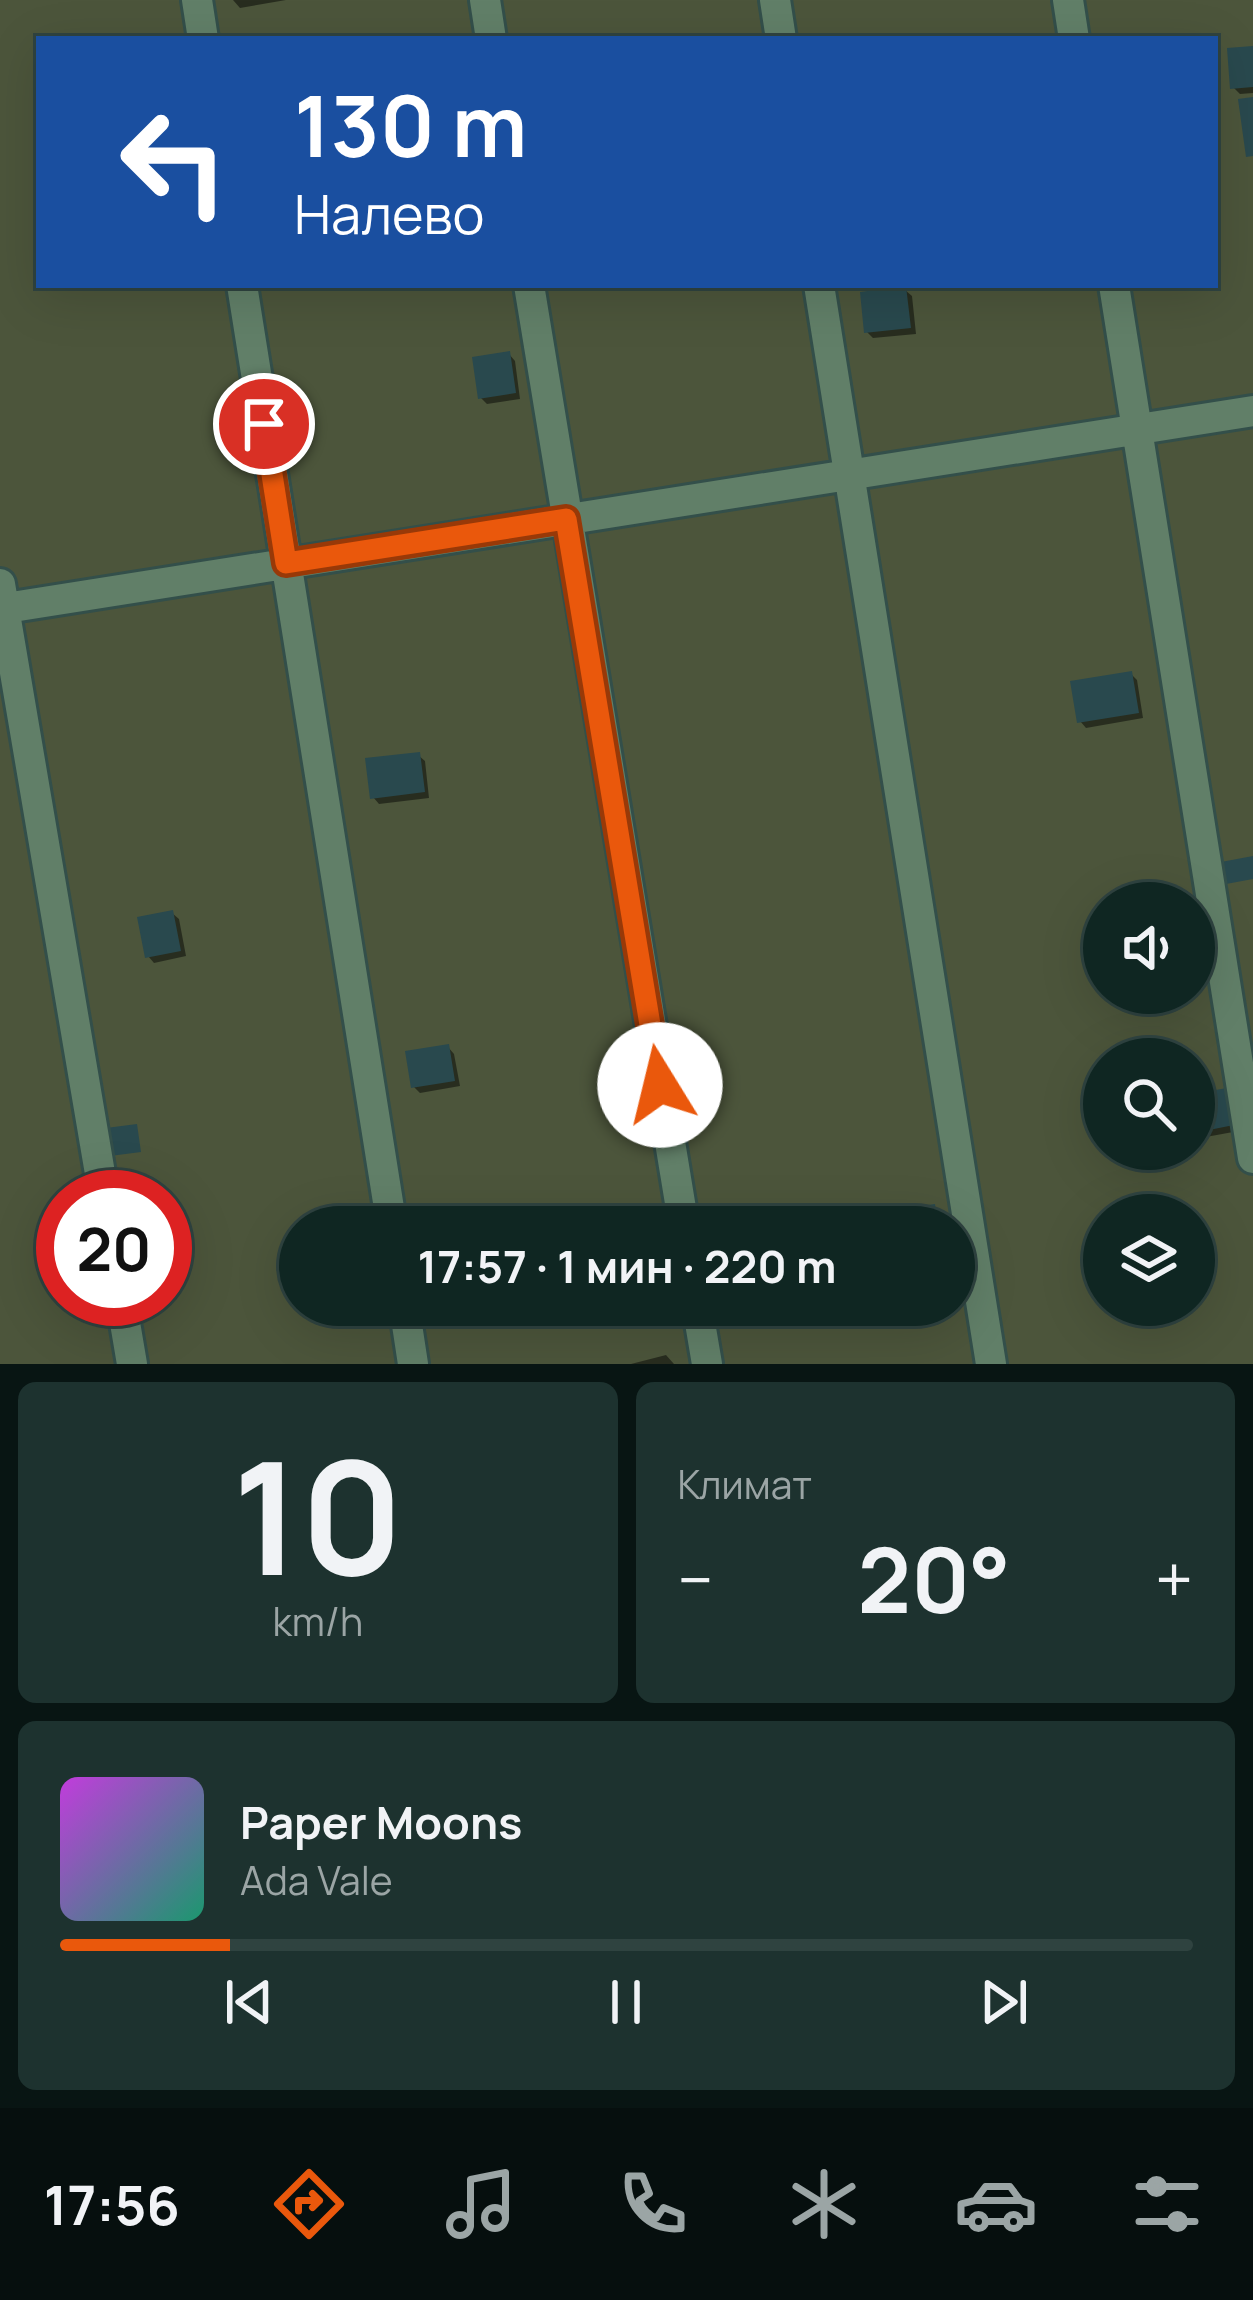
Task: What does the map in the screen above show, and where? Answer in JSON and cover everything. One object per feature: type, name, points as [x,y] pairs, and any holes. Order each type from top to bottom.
[{"type":"lane","points":[[197,0],[203,36]]},
{"type":"lane","points":[[485,0],[491,36]]},
{"type":"lane","points":[[775,0],[781,36]]},
{"type":"lane","points":[[1068,0],[1074,36]]},
{"type":"lane","points":[[242,288],[389,1206]]},
{"type":"lane","points":[[529,288],[680,1206]]},
{"type":"lane","points":[[819,288],[991,1364]]},
{"type":"lane","points":[[1114,288],[1253,1158]]},
{"type":"lane","points":[[99,1170],[1,600],[286,563],[1253,412]]},
{"type":"lane","points":[[126,1326],[132,1364]]},
{"type":"lane","points":[[407,1326],[413,1364]]},
{"type":"lane","points":[[701,1326],[707,1364]]},
{"type":"green space","points":[[0,0],[1253,0],[1253,1364],[0,1364]]},
{"type":"building","points":[[1253,46],[1253,87],[1230,89],[1227,48]]},
{"type":"building","points":[[1253,97],[1253,156],[1246,157],[1238,99]]},
{"type":"building","points":[[906,288],[911,328],[864,333],[860,292]]},
{"type":"building","points":[[510,351],[516,393],[478,399],[472,357]]},
{"type":"building","points":[[1132,671],[1139,713],[1077,723],[1070,681]]},
{"type":"building","points":[[420,752],[425,792],[370,799],[365,758]]},
{"type":"building","points":[[1253,856],[1253,879],[1226,884],[1221,862]]},
{"type":"building","points":[[173,910],[181,951],[145,958],[137,917]]},
{"type":"building","points":[[449,1044],[455,1081],[411,1088],[405,1051]]},
{"type":"building","points":[[1232,1087],[1239,1124],[1215,1129],[1215,1090]]},
{"type":"building","points":[[137,1124],[141,1152],[110,1156],[106,1128]]},
{"type":"route","points":[[264,424],[286,563],[566,519],[660,1085]]}]
